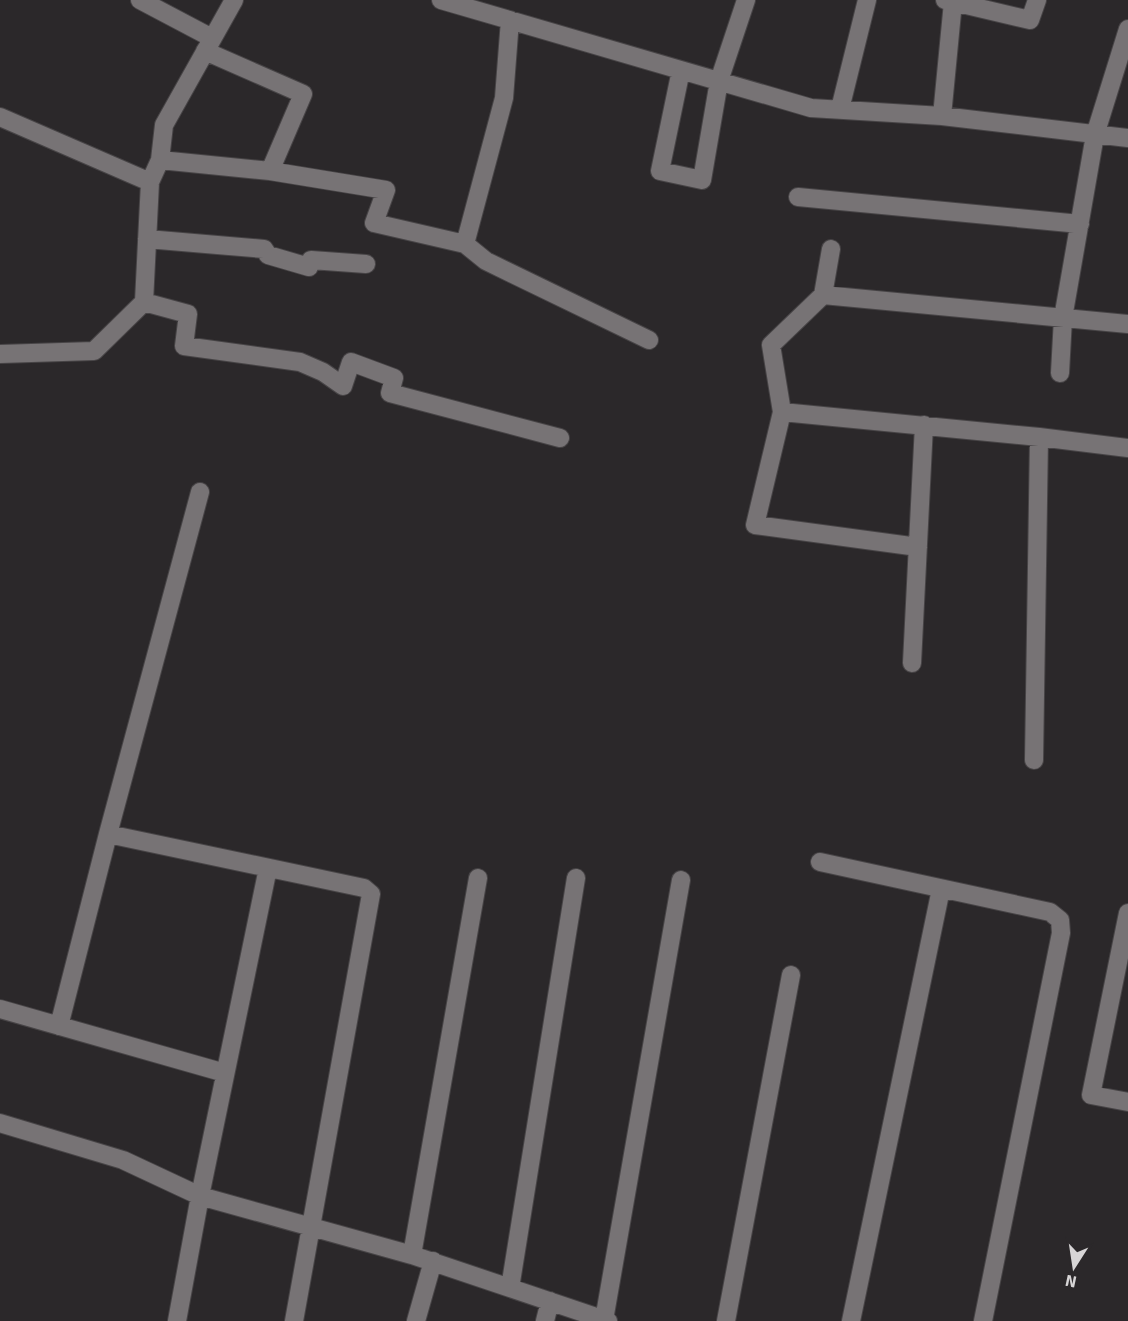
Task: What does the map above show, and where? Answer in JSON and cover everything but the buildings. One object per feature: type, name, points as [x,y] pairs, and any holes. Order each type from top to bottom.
[{"type":"street","points":[[140,0],[209,45],[303,94],[270,171]]},
{"type":"street","points":[[0,354],[94,351],[144,303],[150,182],[160,160],[164,125],[234,0]]},
{"type":"street","points":[[441,0],[811,108],[942,116],[1128,138]]},
{"type":"street","points":[[681,70],[660,171],[702,180],[719,81],[746,0]]},
{"type":"street","points":[[840,109],[867,0]]},
{"type":"street","points":[[942,116],[949,1],[1030,20],[1037,0]]},
{"type":"street","points":[[465,244],[504,98],[510,20]]},
{"type":"street","points":[[1060,373],[1063,318],[1095,135],[1128,29]]},
{"type":"street","points":[[0,117],[150,182]]},
{"type":"street","points":[[160,160],[270,171],[386,190],[374,224],[465,244],[486,261],[649,340]]},
{"type":"street","points":[[798,197],[1080,224]]},
{"type":"street","points":[[147,238],[264,249],[268,255],[309,267],[310,260],[366,264]]},
{"type":"street","points":[[831,249],[823,295],[771,345],[782,412],[755,525],[918,547]]},
{"type":"street","points":[[823,295],[1128,324]]},
{"type":"street","points":[[144,303],[188,314],[184,346],[300,362],[323,372],[343,386],[351,362],[394,378],[390,393],[560,438]]},
{"type":"street","points":[[0,339],[22,353]]},
{"type":"street","points":[[782,412],[1128,448]]},
{"type":"street","points":[[912,663],[924,425]]},
{"type":"street","points":[[1034,760],[1039,437]]},
{"type":"street","points":[[59,1026],[200,492]]},
{"type":"street","points":[[108,834],[364,888],[371,894],[294,1321]]},
{"type":"street","points":[[820,862],[1050,912],[1060,920],[1061,933],[983,1321]]},
{"type":"street","points":[[177,1321],[200,1196],[268,868]]},
{"type":"street","points":[[412,1255],[478,878]]},
{"type":"street","points":[[510,1288],[576,878]]},
{"type":"street","points":[[0,1123],[123,1160],[200,1196],[433,1261],[606,1320],[681,880]]},
{"type":"street","points":[[851,1321],[941,889]]},
{"type":"street","points":[[1128,913],[1120,993],[1091,1095],[1128,1102]]},
{"type":"street","points":[[726,1321],[791,975]]},
{"type":"street","points":[[0,1009],[225,1073]]},
{"type":"street","points":[[416,1321],[433,1261]]},
{"type":"street","points":[[545,1321],[550,1301]]}]
